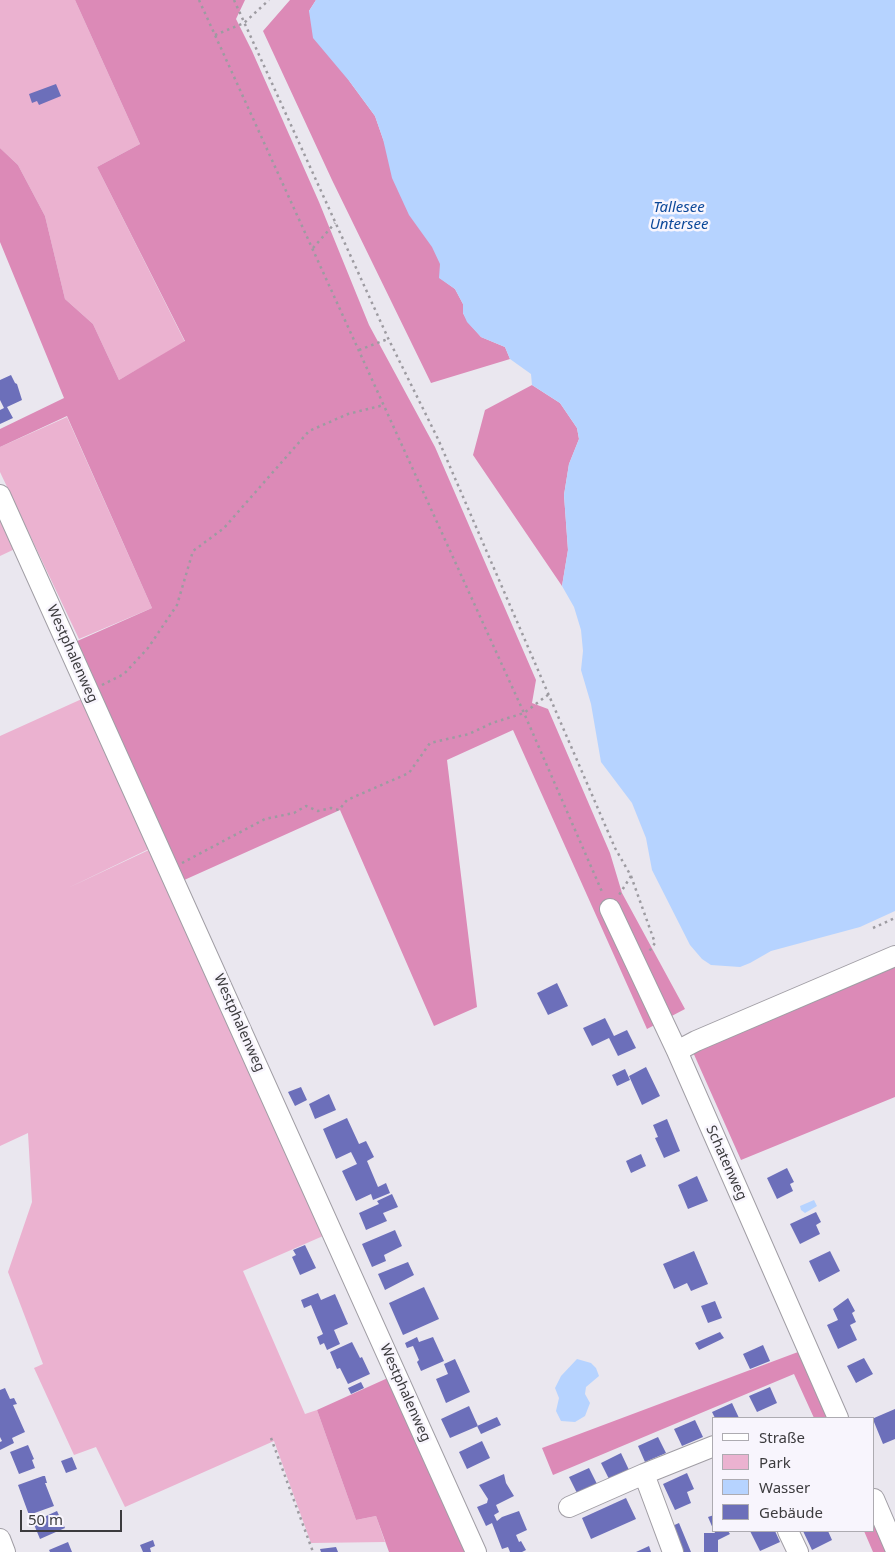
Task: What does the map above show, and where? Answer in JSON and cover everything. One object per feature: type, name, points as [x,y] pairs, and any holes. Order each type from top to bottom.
[{"type":"street","name":"Westphalenweg","points":[[0,495],[476,1552]]},
{"type":"street","name":"Schatenweg","points":[[610,909],[677,1051],[838,1417]]},
{"type":"street","points":[[677,1051],[696,1041],[895,956]]},
{"type":"street","points":[[569,1507],[712,1447]]},
{"type":"street","points":[[644,1474],[673,1552]]},
{"type":"street","points":[[875,1501],[895,1548]]},
{"type":"street","points":[[788,1532],[798,1552]]},
{"type":"street","points":[[0,1539],[5,1552]]},
{"type":"path","points":[[199,0],[524,712],[610,909]]},
{"type":"path","points":[[234,0],[388,338],[438,439],[615,848],[631,876],[655,943]]},
{"type":"path","points":[[215,35],[244,23],[269,0]]},
{"type":"path","points":[[312,248],[336,223]]},
{"type":"path","points":[[359,350],[388,338]]},
{"type":"path","points":[[87,688],[105,685],[124,674],[148,648],[177,605],[193,551],[224,528],[309,431],[348,414],[384,405]]},
{"type":"path","points":[[169,869],[265,819],[294,813],[306,806],[318,811],[331,808],[339,810],[347,800],[409,773],[430,743],[469,734],[492,723],[524,712],[549,694]]},
{"type":"path","points":[[610,909],[631,876]]},
{"type":"path","points":[[873,928],[895,918]]},
{"type":"path","points":[[271,1438],[314,1552]]},
{"type":"green space","points":[[0,0],[75,0],[140,144],[97,167],[185,342],[119,380],[93,324],[65,299],[45,216],[18,165],[0,148]]},
{"type":"green space","points":[[67,417],[152,608],[79,639],[0,472],[0,447]]},
{"type":"green space","points":[[0,511],[17,548],[0,556]]},
{"type":"green space","points":[[84,698],[151,848],[68,888],[151,849],[323,1236],[243,1271],[305,1414],[317,1410],[356,1520],[376,1516],[385,1542],[311,1543],[274,1441],[125,1507],[96,1447],[74,1455],[34,1368],[43,1364],[8,1272],[32,1202],[28,1133],[0,1146],[0,736]]},
{"type":"shaded area","points":[[75,0],[245,0],[236,19],[319,202],[369,325],[435,447],[536,680],[532,703],[548,709],[610,853],[622,893],[685,1009],[647,1029],[513,730],[447,760],[477,1007],[434,1026],[340,810],[182,881],[75,642],[152,608],[67,416],[0,447],[0,429],[64,398],[0,242],[0,148],[18,165],[45,216],[65,299],[93,324],[119,380],[185,341],[97,167],[140,144]]},
{"type":"shaded area","points":[[290,0],[316,0],[309,11],[350,82],[375,116],[383,139],[441,264],[440,278],[455,289],[463,304],[463,313],[468,322],[481,337],[505,347],[510,359],[431,383],[332,180],[263,31]]},
{"type":"shaded area","points":[[532,385],[560,403],[577,428],[579,439],[569,464],[564,495],[568,550],[562,586],[473,455],[485,410]]},
{"type":"shaded area","points":[[895,961],[895,1097],[741,1160],[692,1050]]},
{"type":"shaded area","points":[[798,1352],[829,1417],[814,1417],[794,1374],[553,1475],[542,1448]]},
{"type":"shaded area","points":[[390,1377],[467,1552],[389,1552],[376,1516],[356,1520],[317,1410]]},
{"type":"shaded area","points":[[875,1518],[890,1552],[873,1552],[864,1532],[875,1532]]},
{"type":"water","name":"Tallesee Untersee","points":[[316,0],[895,0],[895,911],[860,927],[771,951],[740,967],[711,965],[702,959],[690,945],[652,870],[646,838],[632,803],[601,762],[591,704],[581,670],[583,651],[581,630],[574,607],[562,586],[568,550],[564,495],[569,464],[579,439],[577,428],[560,403],[532,385],[531,374],[510,359],[505,347],[481,337],[467,322],[463,313],[463,304],[455,289],[439,278],[440,264],[432,247],[409,215],[392,178],[383,139],[375,116],[350,82],[313,38],[309,11]]},
{"type":"water","points":[[814,1200],[817,1206],[805,1213],[801,1210],[800,1206]]},
{"type":"water","points":[[577,1359],[591,1363],[596,1368],[599,1376],[586,1387],[585,1394],[590,1403],[585,1416],[575,1422],[561,1421],[556,1411],[559,1398],[555,1388],[561,1376]]},
{"type":"building","points":[[56,84],[61,96],[39,105],[37,101],[32,103],[29,94]]},
{"type":"building","points":[[11,375],[17,384],[22,400],[7,407],[13,418],[0,424],[0,410],[4,408],[0,400],[0,380]]},
{"type":"building","points":[[557,983],[568,1006],[548,1015],[537,993]]},
{"type":"building","points":[[605,1018],[614,1036],[627,1030],[636,1048],[618,1056],[609,1038],[592,1046],[583,1028]]},
{"type":"building","points":[[646,1067],[660,1096],[642,1105],[629,1076]]},
{"type":"building","points":[[625,1069],[630,1080],[617,1086],[612,1075]]},
{"type":"building","points":[[301,1087],[307,1100],[295,1106],[288,1092]]},
{"type":"building","points":[[329,1094],[336,1110],[315,1119],[309,1104]]},
{"type":"building","points":[[347,1118],[359,1144],[366,1141],[374,1157],[367,1161],[378,1187],[386,1183],[390,1193],[373,1200],[371,1194],[356,1201],[342,1171],[357,1164],[351,1152],[336,1159],[323,1129]]},
{"type":"building","points":[[667,1119],[680,1151],[664,1158],[655,1138],[658,1137],[653,1125]]},
{"type":"building","points":[[641,1154],[646,1166],[631,1173],[626,1161]]},
{"type":"building","points":[[787,1168],[794,1182],[790,1184],[793,1191],[777,1199],[767,1178]]},
{"type":"building","points":[[697,1176],[708,1201],[688,1209],[678,1185]]},
{"type":"building","points":[[392,1194],[398,1207],[383,1213],[387,1221],[366,1230],[359,1213],[379,1204],[377,1201]]},
{"type":"building","points":[[816,1212],[821,1222],[816,1225],[820,1234],[800,1244],[790,1224]]},
{"type":"building","points":[[395,1230],[402,1246],[384,1255],[386,1261],[372,1267],[362,1244]]},
{"type":"building","points":[[305,1245],[316,1268],[300,1275],[292,1257],[296,1255],[293,1250]]},
{"type":"building","points":[[694,1251],[708,1284],[691,1291],[687,1283],[674,1289],[663,1264]]},
{"type":"building","points":[[830,1251],[840,1271],[819,1282],[809,1261]]},
{"type":"building","points":[[408,1262],[414,1275],[385,1290],[378,1274]]},
{"type":"building","points":[[424,1287],[439,1319],[403,1335],[389,1303]]},
{"type":"building","points":[[318,1293],[321,1300],[335,1294],[348,1324],[334,1330],[340,1344],[327,1350],[324,1343],[320,1345],[317,1337],[323,1334],[311,1305],[304,1308],[301,1300]]},
{"type":"building","points":[[848,1298],[855,1311],[852,1313],[856,1322],[850,1325],[857,1340],[838,1349],[827,1325],[838,1320],[833,1309]]},
{"type":"building","points":[[715,1301],[722,1318],[708,1323],[701,1306]]},
{"type":"building","points":[[720,1332],[724,1338],[699,1350],[695,1343]]},
{"type":"building","points":[[417,1337],[419,1342],[433,1337],[444,1361],[421,1371],[413,1346],[407,1348],[405,1343]]},
{"type":"building","points":[[352,1342],[370,1374],[348,1384],[340,1368],[337,1369],[330,1352]]},
{"type":"building","points":[[763,1345],[770,1361],[750,1369],[743,1354]]},
{"type":"building","points":[[864,1358],[873,1374],[856,1383],[847,1366]]},
{"type":"building","points":[[455,1359],[470,1392],[446,1403],[436,1379],[448,1374],[444,1364]]},
{"type":"building","points":[[361,1382],[364,1388],[351,1394],[348,1388]]},
{"type":"building","points":[[770,1387],[777,1403],[757,1412],[749,1396]]},
{"type":"building","points":[[5,1388],[10,1399],[14,1398],[17,1404],[13,1405],[25,1432],[12,1438],[14,1443],[0,1450],[0,1442],[2,1441],[0,1437],[0,1390]]},
{"type":"building","points":[[732,1403],[739,1417],[714,1417],[712,1412]]},
{"type":"building","points":[[469,1406],[478,1426],[450,1438],[441,1419]]},
{"type":"building","points":[[895,1409],[895,1439],[883,1444],[875,1424],[875,1418]]},
{"type":"building","points":[[497,1417],[501,1425],[481,1434],[477,1426]]},
{"type":"building","points":[[695,1420],[703,1437],[682,1446],[674,1429]]},
{"type":"building","points":[[658,1437],[666,1453],[645,1462],[638,1446]]},
{"type":"building","points":[[482,1441],[490,1458],[467,1469],[459,1452]]},
{"type":"building","points":[[28,1445],[34,1459],[32,1460],[35,1468],[19,1474],[10,1452]]},
{"type":"building","points":[[621,1453],[629,1470],[609,1479],[601,1463]]},
{"type":"building","points":[[72,1457],[77,1469],[66,1473],[61,1461]]},
{"type":"building","points":[[589,1468],[597,1484],[577,1493],[569,1477]]},
{"type":"building","points":[[687,1473],[694,1489],[687,1492],[691,1503],[675,1510],[663,1484]]},
{"type":"building","points":[[504,1474],[506,1483],[514,1496],[496,1505],[499,1512],[494,1515],[497,1521],[502,1517],[519,1511],[527,1530],[516,1535],[526,1550],[522,1552],[510,1552],[508,1547],[502,1549],[492,1523],[486,1526],[477,1507],[487,1503],[488,1499],[479,1485]]},
{"type":"building","points":[[45,1476],[47,1483],[45,1483],[54,1506],[29,1515],[18,1485]]},
{"type":"building","points":[[626,1498],[636,1519],[591,1539],[582,1518]]},
{"type":"building","points":[[57,1511],[65,1528],[40,1539],[33,1522]]},
{"type":"building","points":[[712,1516],[712,1526],[708,1517]]},
{"type":"building","points":[[679,1523],[691,1552],[680,1552],[670,1527]]},
{"type":"building","points":[[729,1532],[730,1534],[718,1540],[718,1552],[704,1552],[704,1533]]},
{"type":"building","points":[[750,1532],[775,1532],[780,1542],[760,1551]]},
{"type":"building","points":[[803,1532],[828,1532],[832,1540],[812,1550]]},
{"type":"building","points":[[153,1540],[155,1546],[150,1548],[151,1552],[143,1552],[140,1545]]},
{"type":"building","points":[[68,1542],[72,1552],[50,1552],[49,1550]]},
{"type":"building","points":[[649,1546],[651,1552],[636,1552]]},
{"type":"building","points":[[336,1547],[338,1552],[321,1552],[320,1549]]}]
